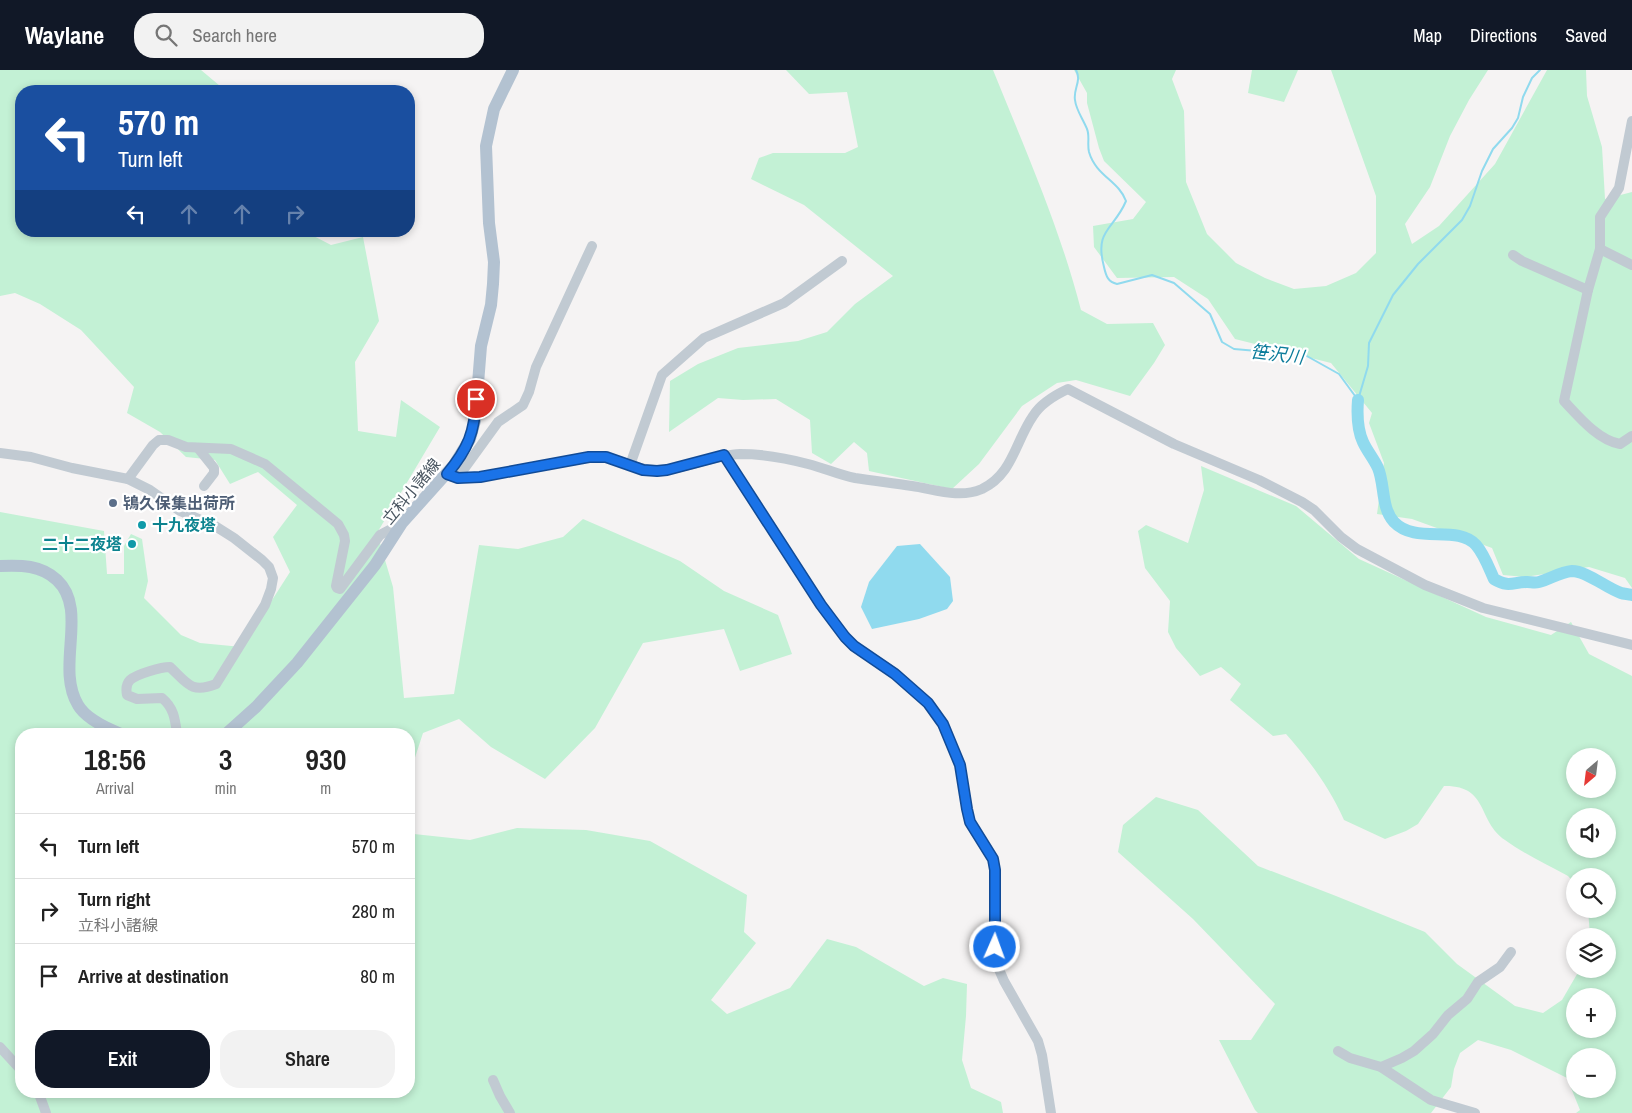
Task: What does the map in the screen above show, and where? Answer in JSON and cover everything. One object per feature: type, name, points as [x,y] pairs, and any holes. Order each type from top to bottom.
[{"type":"main road","name":"立科小諸線","points":[[233,728],[256,707],[297,663],[370,572],[402,523],[447,474],[460,457],[470,439],[475,421],[480,346],[491,306],[494,284],[486,146],[494,109],[513,70]]},
{"type":"main road","points":[[0,566],[31,566],[52,576],[60,583],[66,592],[71,614],[69,681],[74,696],[78,705],[87,715],[111,728]]},
{"type":"street","points":[[1632,121],[1619,188],[1600,217],[1600,249],[1588,290],[1564,401],[1585,423],[1612,443],[1620,444],[1632,436]]},
{"type":"street","points":[[447,474],[461,473],[498,422],[523,404],[529,392],[536,367],[592,246]]},
{"type":"street","points":[[1600,249],[1632,264]]},
{"type":"street","points":[[1513,255],[1522,261],[1588,290]]},
{"type":"street","points":[[630,465],[662,375],[668,369],[704,338],[784,303],[842,261]]},
{"type":"street","points":[[447,474],[458,478],[480,477],[589,457],[606,457],[643,470],[667,470],[724,455],[767,456],[807,463],[854,478],[918,486],[946,493],[971,492],[981,490],[996,481],[1004,473],[1033,415],[1046,401],[1068,389],[1174,444],[1259,480],[1302,502],[1314,510],[1341,537],[1357,549],[1425,585],[1483,608],[1632,645]]},
{"type":"street","points":[[128,479],[153,445],[159,440],[168,440],[186,447],[232,450],[266,464],[338,524],[345,541],[336,586],[336,588],[340,589],[380,535],[402,523]]},
{"type":"street","points":[[198,448],[214,468],[214,473],[204,486]]},
{"type":"street","points":[[0,453],[31,457],[72,468],[128,479],[150,490],[180,511],[215,526],[234,538],[262,560],[268,568],[273,578],[265,605],[216,684],[204,689],[191,687],[170,667],[147,672],[130,680],[126,688],[127,695],[137,699],[162,698],[170,705],[176,728]]},
{"type":"street","points":[[724,455],[821,605],[845,637],[854,646],[895,674],[928,703],[943,724],[960,765],[970,822],[993,859],[995,870],[995,947],[998,966],[1004,981],[1038,1041],[1051,1113]]},
{"type":"street","points":[[1381,1067],[1414,1051],[1433,1034],[1448,1015],[1467,999],[1478,982],[1500,967],[1511,952]]},
{"type":"street","points":[[0,1047],[15,1063]]},
{"type":"street","points":[[1338,1051],[1350,1058],[1381,1067],[1431,1100],[1475,1113]]},
{"type":"street","points":[[493,1080],[510,1113]]},
{"type":"street","points":[[41,1098],[46,1113]]},
{"type":"green space","points":[[0,70],[201,70],[219,85],[15,85],[15,237],[316,237],[331,245],[363,237],[379,321],[355,362],[358,431],[396,437],[401,400],[440,427],[377,533],[393,587],[404,698],[454,694],[479,545],[518,549],[563,537],[583,519],[680,561],[724,591],[778,615],[792,654],[740,671],[724,629],[643,643],[595,728],[545,779],[491,747],[459,719],[423,733],[415,758],[415,728],[15,728],[15,1098],[415,1098],[415,834],[470,840],[517,828],[586,830],[650,841],[747,895],[744,932],[756,943],[711,1000],[727,1014],[790,988],[827,939],[856,947],[924,986],[943,978],[967,984],[962,1060],[971,1088],[1001,1102],[1003,1113],[0,1113],[0,512],[104,531],[107,574],[124,574],[124,546],[131,534],[142,539],[148,581],[144,598],[181,635],[200,643],[242,647],[290,572],[273,537],[297,505],[258,472],[230,484],[215,460],[186,457],[160,432],[127,413],[134,387],[81,330],[40,304],[15,293],[0,296]]},
{"type":"green space","points":[[786,70],[993,70],[1063,249],[1081,310],[1107,324],[1153,323],[1165,345],[1130,396],[1076,380],[1057,383],[1022,406],[979,464],[952,489],[869,471],[867,453],[854,442],[831,464],[812,453],[810,420],[776,399],[743,400],[718,398],[669,432],[670,381],[698,364],[738,348],[798,341],[827,332],[855,304],[893,276],[804,205],[751,179],[759,158],[773,153],[845,153],[858,147],[847,92],[809,94]]},
{"type":"green space","points":[[1074,70],[1176,70],[1172,79],[1184,111],[1186,182],[1207,234],[1236,263],[1265,278],[1294,289],[1326,286],[1356,273],[1376,253],[1376,196],[1331,70],[1488,70],[1450,136],[1430,187],[1405,224],[1412,244],[1439,226],[1495,164],[1547,70],[1586,70],[1587,96],[1602,147],[1605,199],[1632,192],[1632,588],[1625,578],[1589,567],[1525,577],[1503,575],[1492,548],[1412,519],[1377,514],[1384,463],[1369,423],[1372,413],[1331,363],[1235,339],[1208,299],[1174,277],[1117,278],[1094,247],[1093,226],[1133,219],[1146,202],[1104,161],[1087,103],[1087,93]]},
{"type":"green space","points":[[1252,70],[1298,70],[1284,102],[1248,93]]},
{"type":"green space","points":[[1201,466],[1296,506],[1359,559],[1486,617],[1551,635],[1571,622],[1589,654],[1632,676],[1632,1113],[1576,1113],[1580,1110],[1575,1098],[1616,1098],[1616,1048],[1566,1048],[1566,1078],[1511,1050],[1478,1040],[1460,1053],[1454,1069],[1451,1087],[1431,1113],[1258,1113],[1255,1110],[1219,1040],[1251,1040],[1275,1004],[1193,919],[1118,852],[1123,825],[1156,797],[1198,810],[1258,866],[1425,932],[1457,964],[1515,1006],[1543,1013],[1562,1000],[1566,993],[1566,1038],[1616,1038],[1616,988],[1569,988],[1575,978],[1616,978],[1616,928],[1589,928],[1589,918],[1616,918],[1616,868],[1566,868],[1566,875],[1528,855],[1505,840],[1496,832],[1476,798],[1469,791],[1458,787],[1444,786],[1418,824],[1385,839],[1344,820],[1318,775],[1286,734],[1273,736],[1230,700],[1241,684],[1221,667],[1200,676],[1176,648],[1168,632],[1170,601],[1145,568],[1138,531],[1146,525],[1188,543],[1204,490]]},
{"type":"water","points":[[920,544],[950,577],[953,601],[947,609],[919,619],[872,629],[861,607],[869,582],[897,546]]},
{"type":"waterway","name":"笹沢川","points":[[1076,70],[1078,81],[1075,100],[1088,132],[1088,146],[1092,160],[1123,194],[1126,201],[1103,237],[1102,254],[1109,280],[1117,284],[1152,275],[1174,283],[1210,314],[1222,342],[1234,349],[1305,355],[1339,374],[1358,400]]},
{"type":"waterway","points":[[1358,400],[1368,366],[1369,343],[1393,295],[1418,264],[1462,220],[1470,206],[1482,171],[1493,149],[1512,128],[1518,118],[1523,97],[1532,78],[1540,70]]},
{"type":"waterway","name":"笹沢川","points":[[1358,400],[1358,421],[1361,437],[1378,468],[1387,510],[1394,522],[1403,529],[1425,534],[1458,536],[1468,539],[1476,545],[1494,579],[1504,583],[1538,582],[1572,571],[1584,574],[1615,591],[1632,595]]},
{"type":"place","name":"鴇久保集出荷所","points":[[113,503]]},
{"type":"place","name":"十九夜塔","points":[[142,525]]},
{"type":"place","name":"二十二夜塔","points":[[132,544]]},
{"type":"route","points":[[476,399],[475,421],[470,439],[460,457],[447,474],[458,478],[480,477],[589,457],[606,457],[643,470],[657,471],[724,455],[821,605],[845,637],[854,646],[895,674],[928,703],[943,724],[960,765],[970,822],[993,859],[995,870],[995,947]]}]
